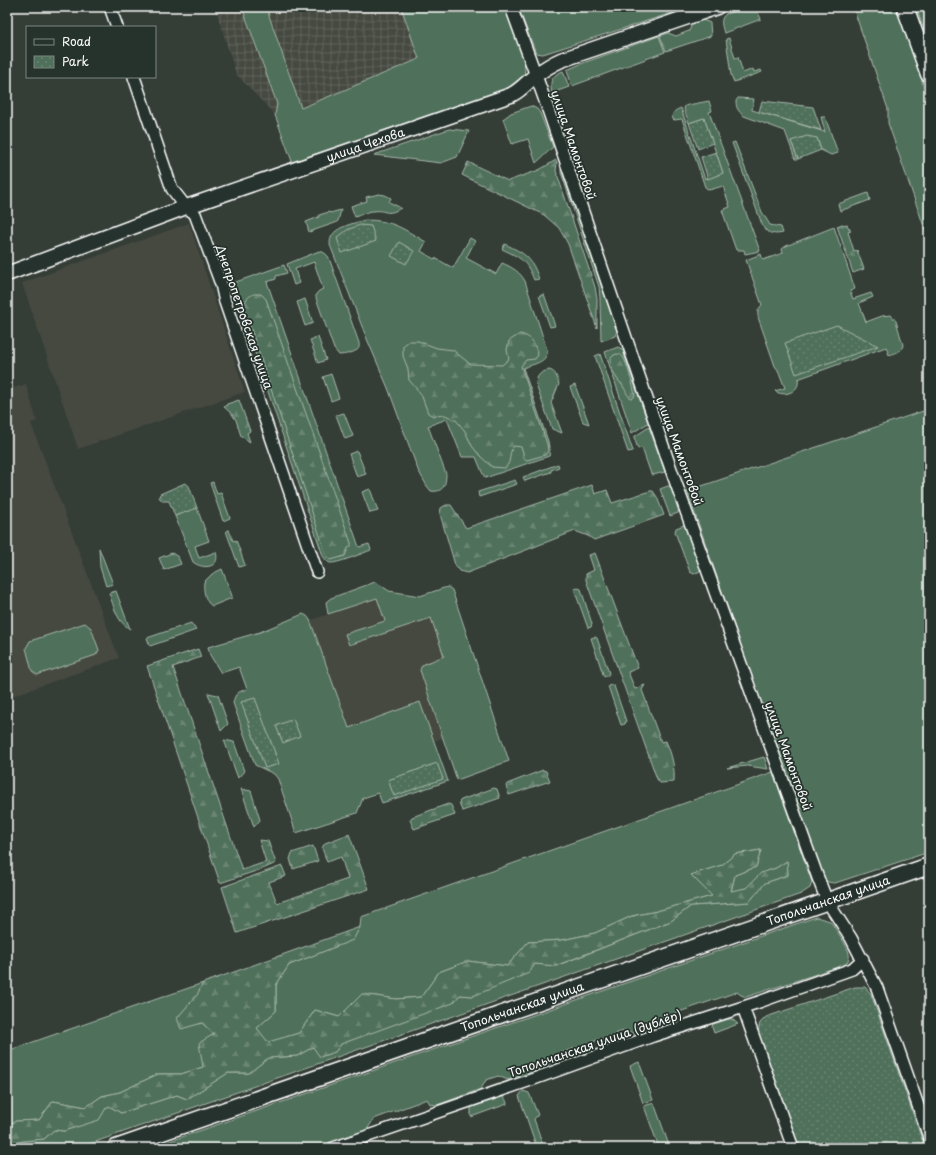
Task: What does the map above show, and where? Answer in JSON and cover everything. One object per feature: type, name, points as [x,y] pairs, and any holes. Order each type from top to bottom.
[{"type":"main road","points":[[905,7],[929,74]]},
{"type":"main road","name":"Топольчанская улица","points":[[116,1148],[929,866]]},
{"type":"street","points":[[110,7],[116,26]]},
{"type":"street","name":"улица Мамонтовой","points":[[511,7],[673,475],[818,878],[828,902],[863,959],[877,988],[929,1137]]},
{"type":"street","name":"улица Чехова","points":[[7,274],[186,207],[510,95],[524,87],[550,65],[561,60],[717,7]]},
{"type":"street","name":"Днепропетровская улица","points":[[134,78],[172,189],[186,207],[195,214],[221,284],[225,302],[317,572]]},
{"type":"street","name":"Топольчанская улица (дублёр)","points":[[333,1148],[531,1080],[653,1036],[759,1002],[852,969],[863,959]]},
{"type":"street","points":[[743,1007],[793,1148]]},
{"type":"shaded area","points":[[215,7],[242,7],[277,104],[275,115],[236,74]]},
{"type":"shaded area","points":[[266,7],[401,7],[419,59],[301,108]]},
{"type":"shaded area","points":[[189,223],[245,392],[78,449],[22,283]]},
{"type":"shaded area","points":[[26,384],[37,421],[31,423],[119,658],[7,698],[7,390]]},
{"type":"shaded area","points":[[377,598],[440,602],[483,724],[327,779],[272,633]]},
{"type":"green space","points":[[242,7],[266,7],[301,108],[419,59],[401,7],[506,7],[524,59],[524,78],[509,88],[293,164],[275,115],[277,104]]},
{"type":"green space","points":[[518,7],[691,7],[543,54],[536,53]]},
{"type":"green space","points":[[745,7],[756,8],[761,19],[724,33],[722,18],[726,14]]},
{"type":"green space","points":[[853,7],[896,7],[929,101],[929,241],[888,123],[888,109]]},
{"type":"green space","points":[[916,7],[926,7],[929,16],[929,44]]},
{"type":"green space","points":[[702,20],[710,23],[711,36],[666,51],[660,36],[668,33],[676,36],[689,31],[692,24]]},
{"type":"green space","points":[[659,36],[665,52],[572,86],[567,70]]},
{"type":"green space","points":[[729,38],[735,58],[738,57],[743,73],[753,69],[754,72],[761,70],[762,72],[734,82],[731,75],[726,39]]},
{"type":"green space","points":[[563,71],[569,87],[552,93],[552,79]]},
{"type":"green space","points":[[738,98],[754,99],[752,110],[825,132],[821,117],[825,117],[838,153],[831,155],[821,150],[817,138],[791,141],[798,159],[795,159],[785,131],[744,116],[737,108],[736,101]]},
{"type":"green space","points":[[709,101],[712,111],[709,112],[760,251],[745,254],[744,250],[736,250],[722,210],[730,207],[723,186],[709,190],[705,187],[682,119],[674,120],[672,118],[675,111],[681,108],[705,179],[723,173],[704,118],[689,123],[684,109],[685,106],[688,105]]},
{"type":"green space","points":[[762,101],[813,107],[821,130],[759,112]]},
{"type":"green space","points":[[531,106],[537,109],[540,113],[553,147],[536,163],[528,139],[512,144],[503,119],[511,113]]},
{"type":"green space","points":[[704,118],[713,143],[698,149],[689,123]]},
{"type":"green space","points":[[449,129],[469,131],[457,157],[441,163],[374,155]]},
{"type":"green space","points":[[807,136],[817,138],[821,150],[798,159],[791,141]]},
{"type":"green space","points":[[735,142],[762,212],[770,225],[781,227],[783,233],[772,233],[763,227],[732,143]]},
{"type":"green space","points":[[716,152],[723,173],[708,179],[701,157]]},
{"type":"green space","points":[[556,160],[556,171],[595,287],[597,299],[597,328],[568,244],[559,228],[544,215],[462,175],[468,162],[508,181],[539,170]]},
{"type":"green space","points":[[561,167],[617,331],[615,336],[601,341],[599,287],[561,173]]},
{"type":"green space","points":[[868,193],[870,200],[840,211],[838,204]]},
{"type":"green space","points":[[379,194],[391,198],[389,202],[401,208],[392,212],[369,212],[355,217],[351,206],[367,201],[366,197]]},
{"type":"green space","points":[[341,210],[338,221],[309,232],[306,222],[319,217],[319,215]]},
{"type":"green space","points":[[365,220],[375,220],[404,229],[426,242],[421,251],[453,268],[470,238],[475,241],[466,258],[496,274],[502,263],[509,266],[521,275],[525,281],[547,350],[545,358],[535,364],[523,368],[548,441],[549,456],[485,478],[476,457],[462,457],[447,419],[428,426],[446,474],[444,485],[438,491],[431,491],[427,486],[418,470],[388,388],[330,245],[333,234],[340,228]]},
{"type":"green space","points":[[842,224],[847,225],[851,231],[848,232],[854,251],[857,250],[864,269],[853,273],[837,226]]},
{"type":"green space","points":[[360,225],[371,226],[376,241],[342,253],[337,238],[347,230]]},
{"type":"green space","points":[[834,227],[855,289],[850,291],[853,299],[871,293],[873,297],[859,303],[866,322],[882,316],[891,315],[896,321],[903,345],[898,352],[889,355],[886,347],[798,379],[797,387],[794,390],[783,394],[779,393],[775,391],[785,388],[775,366],[759,320],[758,312],[762,305],[746,260],[761,254],[763,260],[783,253],[782,249],[786,246]]},
{"type":"green space","points":[[399,242],[414,251],[406,264],[391,256]]},
{"type":"green space","points":[[505,244],[518,250],[530,260],[539,279],[534,280],[522,260],[502,249]]},
{"type":"green space","points":[[319,251],[325,253],[329,258],[359,343],[359,348],[351,353],[339,355],[334,349],[316,298],[316,294],[323,289],[314,262],[295,269],[299,283],[294,285],[287,264]]},
{"type":"green space","points":[[284,265],[287,273],[276,276],[276,279],[267,282],[359,547],[369,544],[371,550],[333,563],[328,562],[323,556],[233,287],[233,283]]},
{"type":"green space","points":[[254,294],[261,294],[266,299],[351,543],[351,546],[348,548],[345,556],[331,560],[327,557],[244,308],[247,299]]},
{"type":"green space","points":[[544,294],[555,326],[550,327],[539,296]]},
{"type":"green space","points":[[305,299],[313,323],[305,326],[297,302]]},
{"type":"green space","points":[[837,325],[878,346],[796,374],[785,343]]},
{"type":"green space","points":[[520,334],[528,337],[532,341],[538,355],[535,359],[526,360],[521,366],[548,451],[545,455],[527,460],[523,458],[521,447],[514,446],[509,462],[505,468],[492,467],[472,446],[465,431],[456,420],[445,415],[433,416],[428,413],[421,394],[409,380],[408,369],[403,356],[403,346],[409,341],[418,341],[437,348],[453,350],[470,364],[502,365],[509,359],[507,350],[509,341]]},
{"type":"green space","points":[[318,337],[326,360],[318,363],[310,340]]},
{"type":"green space","points":[[618,347],[623,351],[648,423],[632,433],[605,352]]},
{"type":"green space","points":[[600,354],[633,451],[628,452],[595,356]]},
{"type":"green space","points":[[617,354],[625,360],[635,396],[632,399],[628,396],[613,370],[611,358]]},
{"type":"green space","points":[[549,370],[555,373],[559,384],[551,403],[562,433],[552,429],[536,385],[539,375]]},
{"type":"green space","points":[[331,374],[339,398],[331,401],[323,377]]},
{"type":"green space","points":[[575,385],[589,424],[583,422],[570,387]]},
{"type":"green space","points":[[239,400],[250,431],[247,433],[250,442],[241,436],[236,420],[224,407],[227,404]]},
{"type":"green space","points":[[929,409],[929,852],[835,883],[828,882],[820,874],[687,491]]},
{"type":"green space","points":[[344,413],[353,436],[345,439],[336,415]]},
{"type":"green space","points":[[649,427],[665,472],[653,475],[651,474],[642,448],[638,449],[634,437]]},
{"type":"green space","points":[[357,451],[366,474],[357,477],[349,454]]},
{"type":"green space","points":[[558,464],[559,467],[551,470],[551,472],[525,481],[523,477]]},
{"type":"green space","points":[[515,480],[517,484],[479,497],[478,492]]},
{"type":"green space","points":[[213,482],[217,494],[221,493],[230,518],[223,521],[210,483]]},
{"type":"green space","points":[[185,483],[189,486],[197,508],[175,516],[169,501],[162,501],[159,497],[160,494]]},
{"type":"green space","points":[[592,485],[595,494],[607,490],[612,503],[653,491],[664,515],[594,540],[575,531],[467,573],[459,571],[455,565],[440,514],[441,508],[446,505],[451,505],[466,528]]},
{"type":"green space","points":[[668,486],[672,488],[679,508],[678,513],[670,516],[660,489]]},
{"type":"green space","points":[[370,489],[378,511],[370,513],[362,492]]},
{"type":"green space","points":[[197,508],[209,541],[195,546],[199,558],[216,552],[217,557],[214,564],[206,567],[197,565],[193,562],[175,516]]},
{"type":"green space","points":[[686,525],[702,570],[694,574],[690,572],[675,532],[676,528]]},
{"type":"green space","points":[[229,530],[233,541],[236,540],[245,565],[239,567],[226,531]]},
{"type":"green space","points":[[99,548],[113,584],[106,586],[100,567]]},
{"type":"green space","points":[[172,553],[178,557],[181,564],[164,570],[159,558]]},
{"type":"green space","points":[[595,553],[638,668],[628,672],[635,689],[645,685],[642,690],[661,742],[666,741],[671,756],[674,771],[674,782],[660,783],[657,779],[586,580],[586,574],[594,570],[589,555]]},
{"type":"green space","points":[[222,569],[232,598],[212,606],[205,596],[204,582],[212,574]]},
{"type":"green space","points":[[375,582],[389,591],[420,596],[448,587],[452,590],[509,761],[457,780],[420,670],[422,665],[444,656],[431,618],[349,645],[345,634],[385,621],[377,598],[328,614],[326,602],[331,598]]},
{"type":"green space","points":[[574,589],[581,589],[592,624],[591,627],[588,628]]},
{"type":"green space","points":[[116,591],[130,629],[122,622],[114,609],[109,593]]},
{"type":"green space","points":[[303,614],[310,620],[349,728],[420,702],[448,781],[382,803],[378,793],[363,798],[357,813],[296,833],[278,779],[274,774],[255,765],[233,703],[237,693],[247,689],[239,667],[221,673],[210,655],[208,647],[260,632]]},
{"type":"green space","points":[[85,623],[91,628],[99,650],[96,655],[37,675],[32,671],[26,648],[30,641]]},
{"type":"green space","points":[[191,623],[196,630],[150,646],[147,638]]},
{"type":"green space","points":[[591,638],[597,638],[609,673],[604,677]]},
{"type":"green space","points":[[198,649],[201,657],[173,667],[242,870],[266,862],[259,840],[268,841],[276,863],[220,883],[147,666]]},
{"type":"green space","points":[[608,686],[614,686],[626,721],[625,724],[621,725]]},
{"type":"green space","points":[[208,693],[218,695],[228,724],[221,731]]},
{"type":"green space","points":[[255,698],[279,764],[265,768],[241,702]]},
{"type":"green space","points":[[293,719],[300,736],[283,743],[276,726]]},
{"type":"green space","points":[[224,740],[234,742],[244,771],[238,778]]},
{"type":"green space","points":[[764,757],[768,769],[748,766],[727,768]]},
{"type":"green space","points":[[437,763],[443,779],[394,796],[388,780]]},
{"type":"green space","points":[[543,770],[546,771],[550,781],[509,795],[506,786],[507,784]]},
{"type":"green space","points":[[773,772],[812,882],[810,888],[801,894],[78,1148],[7,1148],[7,1145],[23,1141],[44,1139],[54,1130],[64,1131],[109,1106],[121,1113],[177,1095],[187,1099],[228,1073],[249,1073],[268,1058],[297,1056],[313,1047],[335,1052],[341,1044],[460,995],[473,996],[535,964],[556,966],[671,921],[691,906],[749,902],[765,883],[788,875],[787,861],[776,868],[761,873],[746,888],[731,892],[735,875],[756,867],[761,850],[735,854],[722,865],[691,875],[712,896],[657,911],[632,916],[595,933],[562,940],[528,942],[507,966],[468,961],[439,972],[421,997],[396,999],[362,994],[339,1017],[315,1010],[299,1033],[268,1043],[257,1028],[276,1011],[276,985],[289,965],[352,940],[360,927],[361,917]]},
{"type":"green space","points":[[494,788],[497,789],[500,798],[462,811],[459,802],[461,800]]},
{"type":"green space","points":[[241,789],[251,791],[260,820],[254,827]]},
{"type":"green space","points":[[448,804],[451,805],[455,815],[414,829],[410,820],[412,817]]},
{"type":"green space","points":[[349,834],[369,889],[237,933],[222,887],[282,866],[286,876],[269,882],[277,903],[348,879],[341,857],[327,862],[322,848],[325,843]]},
{"type":"green space","points":[[313,846],[318,861],[293,869],[290,859],[292,853]]},
{"type":"green space","points":[[761,850],[756,867],[735,875],[731,891],[746,888],[761,873],[776,868],[787,861],[788,875],[765,883],[749,902],[691,906],[671,921],[555,966],[535,964],[529,973],[473,996],[460,995],[453,1003],[341,1044],[335,1052],[320,1057],[313,1047],[297,1056],[268,1058],[249,1073],[228,1073],[187,1099],[177,1095],[121,1113],[109,1106],[106,1108],[99,1120],[64,1131],[54,1130],[44,1139],[23,1141],[7,1145],[7,1126],[16,1121],[39,1120],[53,1101],[86,1107],[102,1096],[120,1092],[158,1074],[181,1074],[203,1067],[199,1043],[214,1034],[202,1023],[181,1029],[177,1018],[197,995],[203,983],[360,927],[353,940],[289,965],[276,985],[276,1011],[257,1028],[268,1042],[299,1033],[315,1010],[339,1017],[362,994],[396,999],[421,997],[439,972],[468,961],[507,966],[528,942],[562,940],[595,933],[632,916],[657,911],[712,896],[691,875],[722,865],[735,854]]},
{"type":"green space","points":[[816,917],[830,921],[844,942],[849,956],[848,961],[844,965],[746,997],[737,992],[647,1023],[647,1030],[644,1033],[636,1035],[627,1030],[617,1033],[612,1044],[607,1044],[601,1039],[550,1057],[547,1067],[508,1080],[498,1076],[486,1080],[481,1089],[437,1105],[430,1104],[427,1099],[374,1119],[366,1131],[317,1148],[150,1148]]},
{"type":"green space","points":[[203,983],[198,995],[177,1018],[202,1023],[214,1034],[203,1067],[181,1074],[158,1074],[120,1092],[102,1096],[86,1107],[53,1101],[39,1120],[16,1121],[7,1126],[7,1051]]},
{"type":"green space","points":[[855,987],[865,987],[871,994],[925,1148],[798,1148],[758,1032],[760,1023],[766,1017]]},
{"type":"green space","points":[[732,1019],[738,1024],[714,1033],[712,1027],[713,1024]]},
{"type":"green space","points":[[639,1062],[653,1100],[643,1103],[630,1066]]},
{"type":"green space","points":[[523,1091],[529,1093],[538,1115],[534,1119],[544,1148],[537,1148],[519,1096]]},
{"type":"green space","points":[[500,1096],[505,1098],[507,1104],[471,1117],[472,1105]]},
{"type":"green space","points":[[654,1103],[670,1148],[659,1148],[644,1106]]}]
